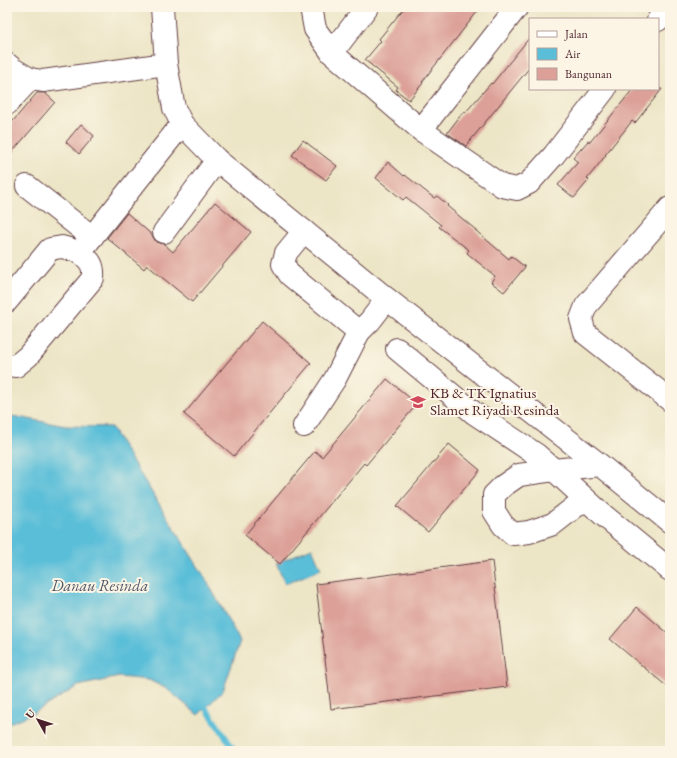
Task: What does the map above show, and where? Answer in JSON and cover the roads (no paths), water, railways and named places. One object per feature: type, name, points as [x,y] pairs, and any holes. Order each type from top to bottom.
[{"type":"street","points":[[162,7],[166,64],[174,108],[182,124],[217,160],[387,299],[600,465],[670,522]]},
{"type":"street","points":[[311,7],[315,29],[332,53],[421,130],[502,186],[517,189],[529,183],[554,155],[604,90]]},
{"type":"street","points":[[332,53],[367,7]]},
{"type":"street","points":[[421,130],[517,7]]},
{"type":"street","points":[[659,19],[668,7]]},
{"type":"street","points":[[7,64],[30,79],[43,81],[166,64]]},
{"type":"street","points":[[7,104],[30,79]]},
{"type":"street","points":[[7,301],[50,249],[86,244],[182,124]]},
{"type":"street","points":[[164,232],[217,160]]},
{"type":"street","points":[[7,365],[16,366],[28,356],[94,278],[94,269],[88,259],[86,244],[27,186]]},
{"type":"street","points":[[670,208],[586,306],[581,319],[585,333],[670,400]]},
{"type":"street","points":[[304,231],[286,253],[283,264],[290,275],[359,332]]},
{"type":"street","points":[[304,426],[335,380],[359,332],[370,321],[387,299]]},
{"type":"street","points":[[397,349],[474,413],[537,455],[602,514],[670,570]]},
{"type":"street","points":[[586,499],[553,524],[529,532],[513,534],[503,525],[494,511],[494,495],[503,486],[519,475],[600,465]]},
{"type":"water","name":"Danau Resinda","points":[[7,415],[66,426],[111,427],[204,576],[240,641],[223,691],[198,715],[167,689],[149,680],[119,677],[78,686],[32,714],[7,724]]},
{"type":"water","points":[[312,548],[321,569],[285,584],[276,563]]},
{"type":"waterway","points":[[206,708],[235,751]]},
{"type":"place","name":"KB & TK Ignatius Slamet Riyadi Resinda","points":[[418,402]]}]
